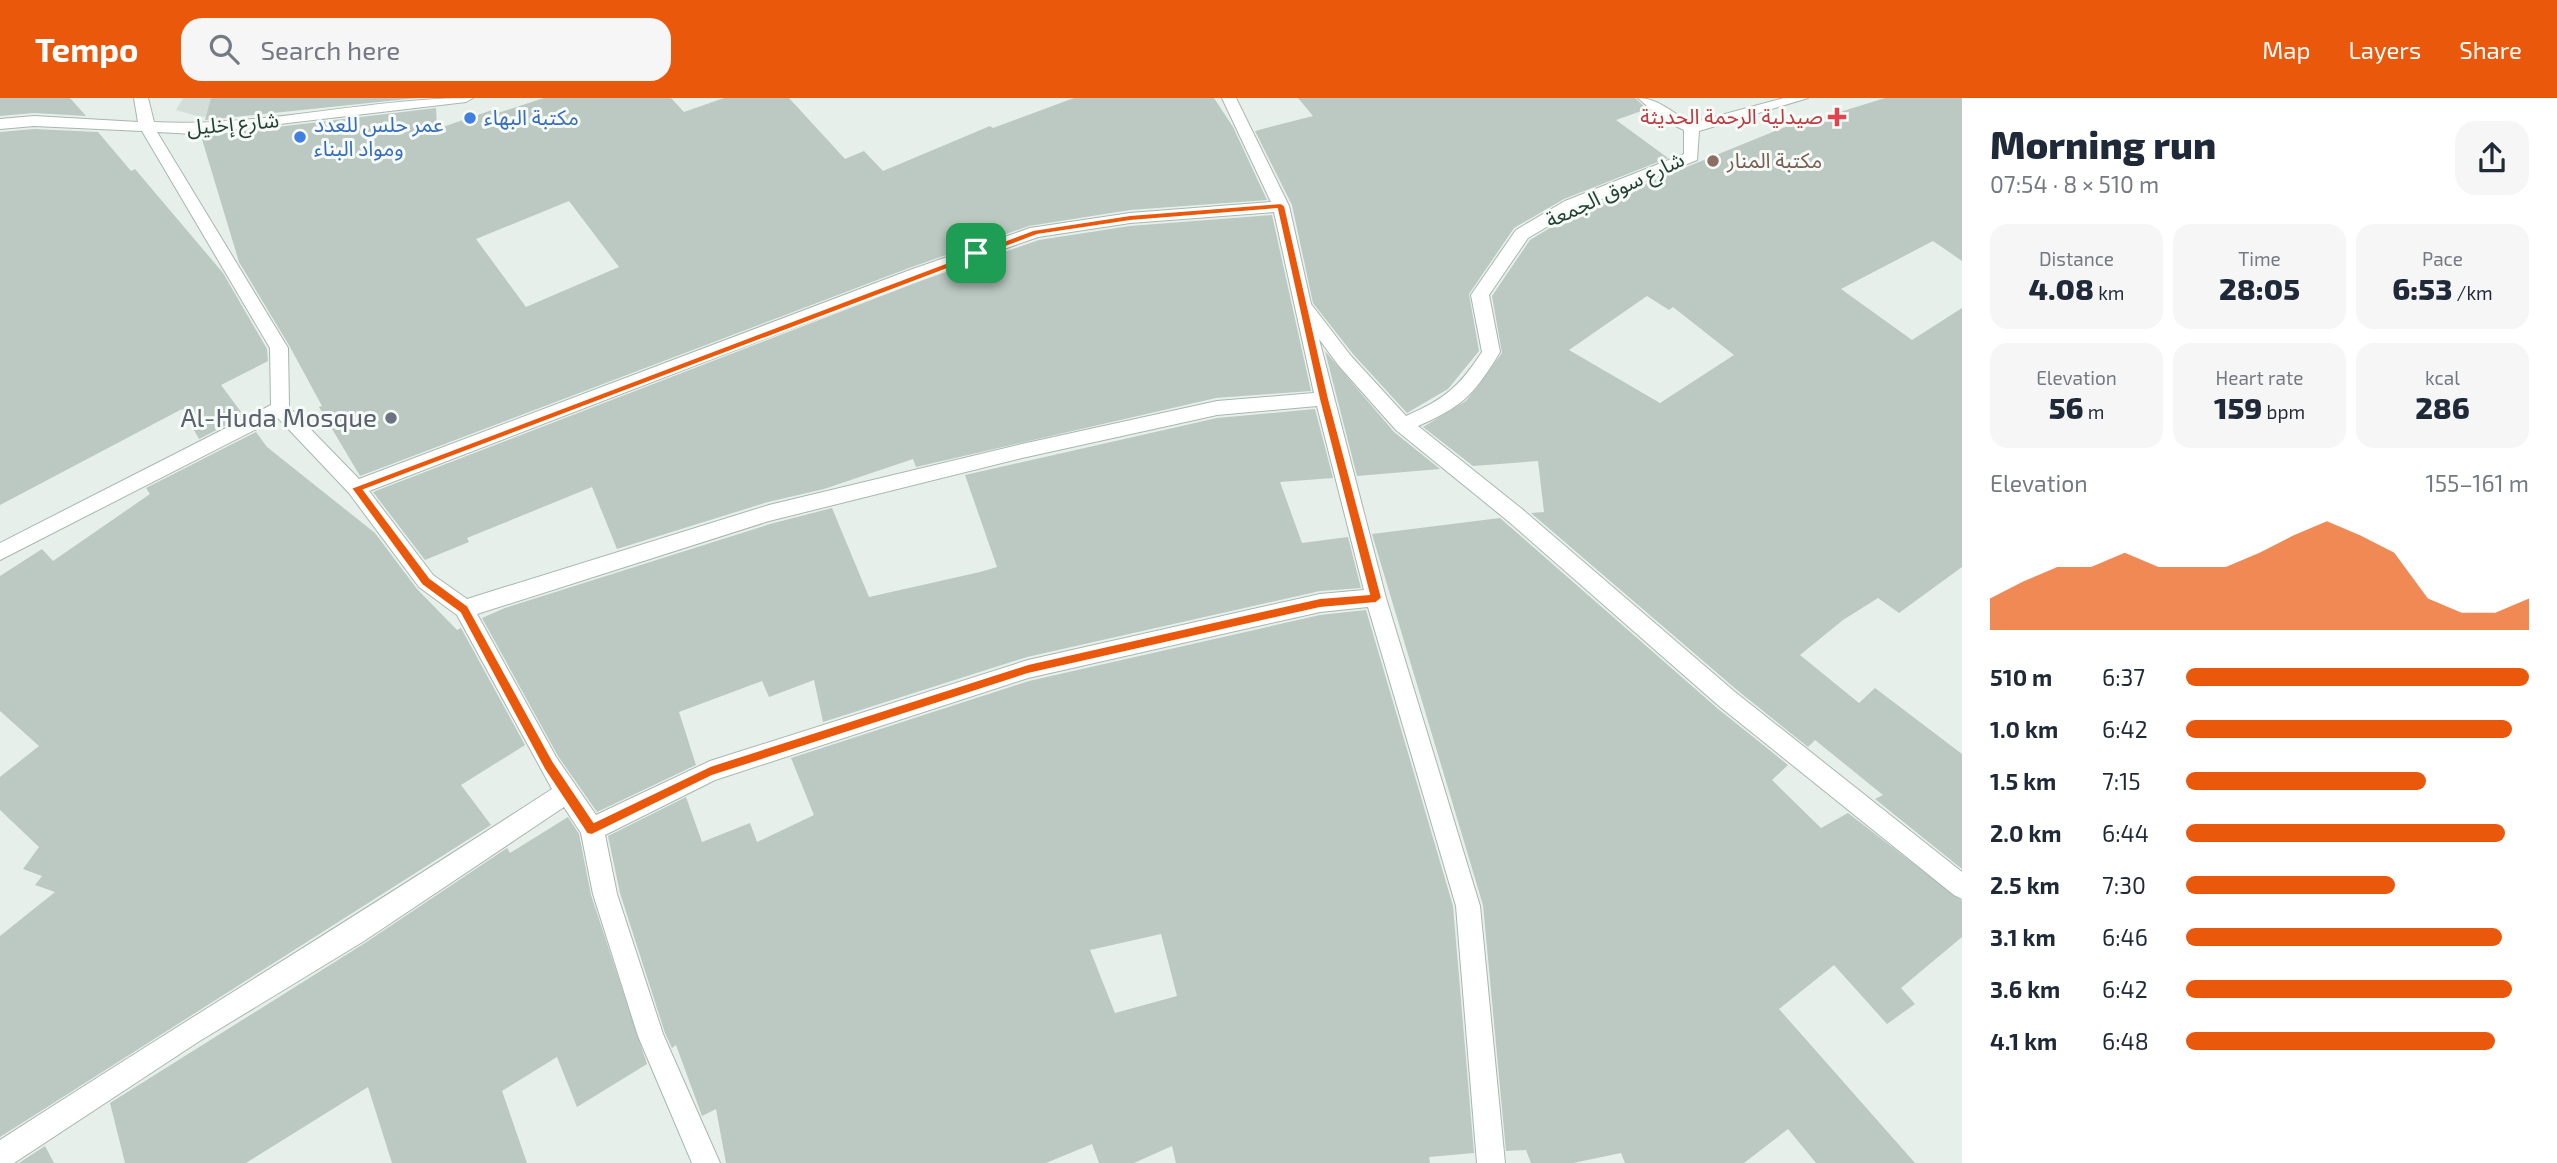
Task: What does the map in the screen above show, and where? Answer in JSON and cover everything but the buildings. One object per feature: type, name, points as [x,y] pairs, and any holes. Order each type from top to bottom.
[{"type":"street","points":[[141,98],[147,127],[279,348],[280,408],[356,488],[426,581],[464,609],[566,792],[592,829],[605,894],[651,1037],[706,1163]]},
{"type":"street","name":"شارع إخليل","points":[[0,124],[34,121],[195,129],[466,98]]},
{"type":"street","points":[[1229,98],[1281,206],[1324,399],[1376,598],[1468,906],[1491,1163]]},
{"type":"street","points":[[1645,98],[1668,117],[1691,128]]},
{"type":"street","name":"شارع سوق الجمعة","points":[[1403,425],[1437,410],[1469,387],[1490,352],[1480,295],[1522,234],[1572,205],[1692,157],[1691,128],[1801,98]]},
{"type":"street","points":[[356,488],[916,274],[1036,232],[1130,218],[1281,206]]},
{"type":"street","points":[[1302,302],[1345,361],[1403,425],[1516,515],[1727,699],[1962,887]]},
{"type":"street","points":[[464,609],[769,513],[1009,454],[1217,408],[1324,399]]},
{"type":"street","points":[[0,552],[280,408]]},
{"type":"street","points":[[592,829],[710,771],[1028,669],[1320,603],[1376,598]]},
{"type":"street","points":[[0,1156],[189,1033],[355,932],[566,792]]},
{"type":"shaded area","points":[[183,98],[355,98],[201,117],[176,110]]},
{"type":"place","name":"صيدلية الرحمة الحديثة","points":[[1837,117]]},
{"type":"place","name":"مكتبة البهاء","points":[[470,118]]},
{"type":"place","name":"عمر حلس للعدد ومواد البناء","points":[[300,137]]},
{"type":"place","name":"مكتبة المنار","points":[[1713,161]]},
{"type":"place","name":"Al-Huda Mosque","points":[[391,418]]},
{"type":"route","points":[[1281,206],[1324,399],[1376,598],[1320,603],[1028,669],[710,771],[592,829],[548,765],[464,609],[426,581],[356,488],[976,253],[1036,232],[1130,218],[1281,206]]}]
